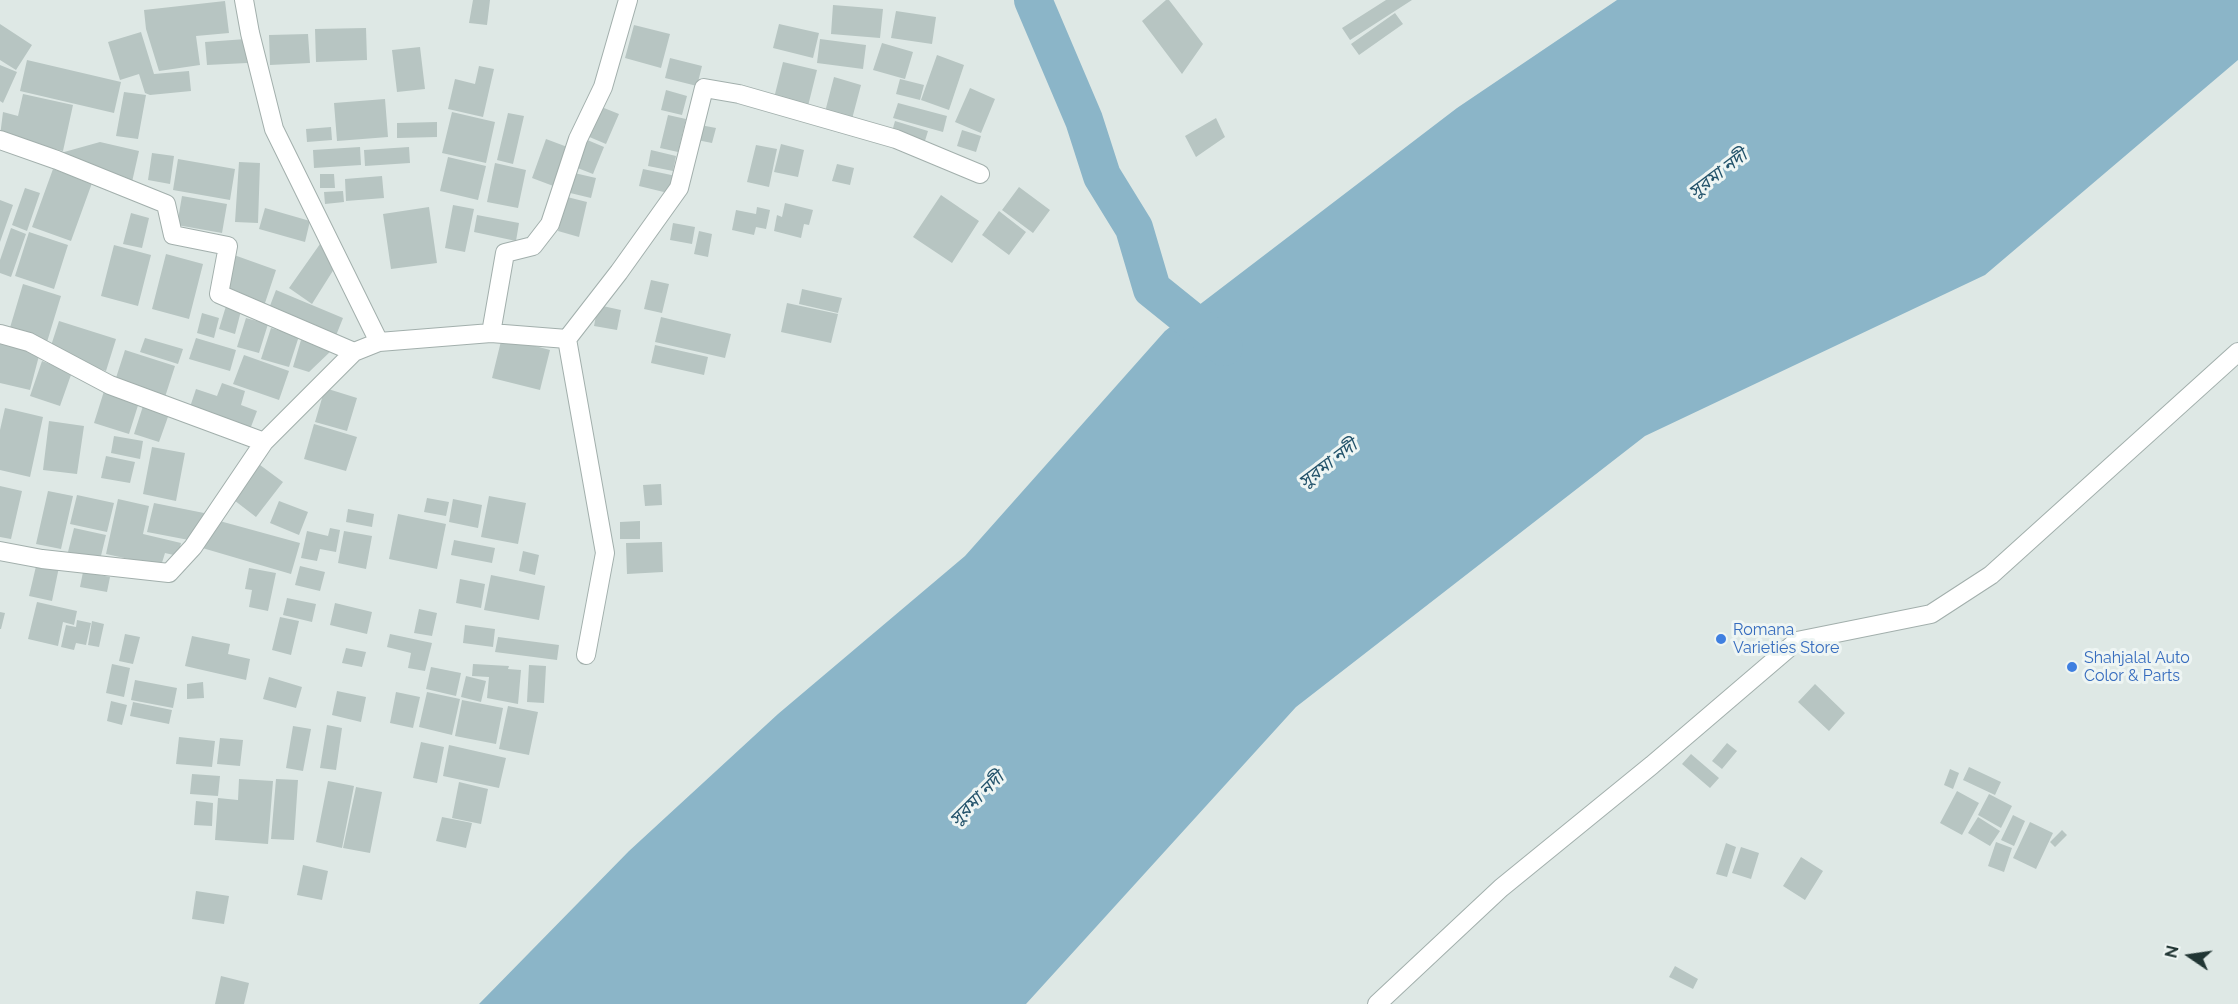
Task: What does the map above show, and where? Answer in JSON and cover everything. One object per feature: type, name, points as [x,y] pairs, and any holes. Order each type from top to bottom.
[{"type":"street","points":[[244,0],[274,129],[379,342]]},
{"type":"street","points":[[491,333],[505,253],[533,246],[550,224],[578,139],[603,87],[628,0]]},
{"type":"street","points":[[586,655],[605,553],[567,339],[619,272],[679,188],[704,88],[739,94],[896,139],[980,174]]},
{"type":"street","points":[[0,140],[57,160],[166,204],[173,235],[228,246],[219,294],[354,352]]},
{"type":"street","points":[[0,551],[42,559],[169,573],[193,547],[264,442],[354,352],[379,342],[491,333],[567,339]]},
{"type":"street","points":[[0,334],[29,342],[110,385],[264,442]]},
{"type":"street","points":[[1377,1004],[1501,888],[1652,765],[1797,641],[1931,614],[1991,575],[2238,352]]},
{"type":"water","name":"সুরমা নদী","points":[[1617,0],[2238,0],[2238,60],[1985,275],[1645,436],[1296,707],[1026,1004],[479,1004],[629,851],[778,714],[965,556],[1165,331],[1457,108]]},
{"type":"building","points":[[473,0],[490,0],[487,25],[469,23]]},
{"type":"building","points":[[1166,0],[1169,0],[1203,44],[1182,74],[1142,21]]},
{"type":"building","points":[[1386,0],[1412,0],[1350,40],[1342,28]]},
{"type":"building","points":[[225,1],[229,33],[196,36],[200,65],[159,71],[146,29],[144,10]]},
{"type":"building","points":[[833,5],[883,9],[880,38],[831,34]]},
{"type":"building","points":[[896,11],[936,17],[932,44],[891,38]]},
{"type":"building","points":[[1395,13],[1403,24],[1359,55],[1351,44]]},
{"type":"building","points":[[0,24],[32,45],[16,70],[0,60]]},
{"type":"building","points":[[779,24],[819,33],[813,58],[773,48]]},
{"type":"building","points":[[634,25],[670,34],[661,68],[625,58]]},
{"type":"building","points":[[366,28],[367,60],[316,62],[315,29]]},
{"type":"building","points":[[141,32],[154,74],[189,71],[191,91],[150,95],[145,93],[139,74],[120,80],[108,42]]},
{"type":"building","points":[[308,34],[310,63],[270,65],[269,35]]},
{"type":"building","points":[[246,39],[247,63],[207,65],[205,42]]},
{"type":"building","points":[[820,39],[866,45],[863,69],[817,63]]},
{"type":"building","points":[[882,43],[913,52],[905,79],[873,70]]},
{"type":"building","points":[[420,47],[425,89],[397,92],[392,50]]},
{"type":"building","points":[[937,55],[964,65],[949,110],[921,100]]},
{"type":"building","points":[[670,58],[702,66],[697,86],[665,78]]},
{"type":"building","points":[[27,60],[121,82],[114,113],[20,91]]},
{"type":"building","points":[[783,62],[817,70],[808,106],[774,98]]},
{"type":"building","points":[[0,65],[17,72],[3,103],[0,101]]},
{"type":"building","points":[[479,66],[494,69],[483,117],[448,109],[455,79],[475,84]]},
{"type":"building","points":[[834,77],[861,85],[852,119],[825,112]]},
{"type":"building","points":[[900,79],[924,85],[920,100],[896,94]]},
{"type":"building","points":[[970,88],[995,99],[981,133],[955,122]]},
{"type":"building","points":[[666,90],[687,96],[682,115],[661,110]]},
{"type":"building","points":[[124,92],[146,95],[138,139],[116,136]]},
{"type":"building","points":[[23,94],[73,105],[63,151],[0,136],[3,112],[18,116]]},
{"type":"building","points":[[385,99],[388,137],[337,141],[334,103]]},
{"type":"building","points":[[898,103],[947,116],[943,132],[893,118]]},
{"type":"building","points":[[599,106],[619,114],[606,144],[587,136]]},
{"type":"building","points":[[452,112],[495,122],[486,163],[442,153]]},
{"type":"building","points":[[508,113],[524,116],[513,164],[497,160]]},
{"type":"building","points":[[668,115],[686,119],[678,152],[660,148]]},
{"type":"building","points":[[1216,118],[1225,137],[1196,157],[1185,136]]},
{"type":"building","points":[[895,121],[928,131],[924,144],[891,135]]},
{"type":"building","points":[[437,122],[437,137],[397,138],[397,123]]},
{"type":"building","points":[[695,124],[716,128],[712,143],[692,139]]},
{"type":"building","points":[[331,127],[332,140],[307,142],[306,129]]},
{"type":"building","points":[[962,130],[981,136],[976,152],[957,146]]},
{"type":"building","points":[[546,139],[570,148],[556,187],[532,178]]},
{"type":"building","points":[[585,139],[604,147],[593,174],[575,167]]},
{"type":"building","points":[[100,142],[139,151],[132,182],[57,154]]},
{"type":"building","points":[[781,144],[804,150],[798,177],[774,172]]},
{"type":"building","points":[[756,145],[777,149],[769,187],[747,182]]},
{"type":"building","points":[[360,147],[361,165],[314,168],[313,150]]},
{"type":"building","points":[[409,147],[410,163],[365,166],[364,150]]},
{"type":"building","points":[[651,150],[676,156],[673,171],[648,166]]},
{"type":"building","points":[[152,153],[174,156],[170,184],[148,180]]},
{"type":"building","points":[[448,157],[486,166],[478,200],[440,191]]},
{"type":"building","points":[[178,159],[235,169],[230,200],[173,190]]},
{"type":"building","points":[[239,162],[260,163],[258,223],[235,222]]},
{"type":"building","points":[[495,163],[526,170],[518,208],[487,202]]},
{"type":"building","points":[[837,164],[854,168],[850,185],[832,181]]},
{"type":"building","points":[[53,169],[92,183],[71,241],[32,227]]},
{"type":"building","points":[[643,169],[676,176],[672,194],[639,186]]},
{"type":"building","points":[[570,172],[596,178],[591,198],[566,192]]},
{"type":"building","points":[[320,174],[334,174],[335,188],[320,188]]},
{"type":"building","points":[[382,176],[384,198],[346,201],[345,179]]},
{"type":"building","points":[[1019,187],[1050,210],[1033,233],[1002,210]]},
{"type":"building","points":[[25,188],[40,193],[27,231],[12,225]]},
{"type":"building","points":[[343,191],[344,202],[325,204],[324,192]]},
{"type":"building","points":[[941,195],[979,221],[952,263],[913,237]]},
{"type":"building","points":[[182,196],[227,204],[222,233],[177,225]]},
{"type":"building","points":[[567,197],[587,202],[579,237],[558,231]]},
{"type":"building","points":[[0,200],[13,205],[0,242]]},
{"type":"building","points":[[785,203],[813,210],[809,225],[804,224],[801,238],[774,231],[777,215],[782,217]]},
{"type":"building","points":[[453,205],[474,209],[465,252],[445,248]]},
{"type":"building","points":[[429,207],[437,263],[391,269],[383,214]]},
{"type":"building","points":[[757,207],[770,210],[766,229],[756,227],[754,235],[732,230],[736,210],[756,214]]},
{"type":"building","points":[[265,208],[310,221],[305,242],[259,229]]},
{"type":"building","points":[[999,211],[1026,232],[1009,255],[982,235]]},
{"type":"building","points":[[131,213],[149,218],[142,248],[123,244]]},
{"type":"building","points":[[477,215],[519,223],[516,241],[474,232]]},
{"type":"building","points":[[673,223],[695,227],[692,244],[670,240]]},
{"type":"building","points":[[11,228],[26,234],[11,277],[0,273],[0,260]]},
{"type":"building","points":[[699,231],[712,234],[708,257],[694,254]]},
{"type":"building","points":[[29,232],[68,245],[54,289],[15,276]]},
{"type":"building","points":[[320,244],[334,269],[312,304],[289,288]]},
{"type":"building","points":[[114,245],[151,255],[138,306],[101,296]]},
{"type":"building","points":[[166,254],[203,264],[189,319],[152,309]]},
{"type":"building","points":[[234,255],[276,270],[264,306],[222,290]]},
{"type":"building","points":[[651,280],[669,284],[662,313],[644,309]]},
{"type":"building","points":[[23,284],[61,296],[47,342],[9,331]]},
{"type":"building","points":[[802,289],[842,298],[838,313],[799,304]]},
{"type":"building","points":[[276,290],[343,318],[335,338],[268,311]]},
{"type":"building","points":[[787,303],[838,314],[831,343],[781,332]]},
{"type":"building","points":[[598,305],[621,310],[617,330],[594,326]]},
{"type":"building","points":[[226,306],[241,311],[235,334],[219,329]]},
{"type":"building","points":[[202,313],[219,318],[214,338],[197,333]]},
{"type":"building","points":[[661,317],[731,334],[725,358],[655,342]]},
{"type":"building","points":[[246,318],[268,324],[259,353],[237,347]]},
{"type":"building","points":[[59,321],[116,339],[106,371],[49,352]]},
{"type":"building","points":[[271,328],[299,336],[289,367],[261,359]]},
{"type":"building","points":[[502,337],[550,350],[540,390],[492,378]]},
{"type":"building","points":[[145,338],[183,349],[178,364],[140,352]]},
{"type":"building","points":[[196,338],[236,350],[230,371],[189,359]]},
{"type":"building","points":[[301,340],[332,350],[309,372],[293,367]]},
{"type":"building","points":[[0,342],[40,352],[30,390],[0,383]]},
{"type":"building","points":[[655,345],[708,357],[704,375],[651,363]]},
{"type":"building","points":[[125,350],[175,366],[165,397],[115,381]]},
{"type":"building","points":[[244,355],[289,371],[279,400],[233,384]]},
{"type":"building","points":[[42,361],[72,372],[60,406],[30,396]]},
{"type":"building","points":[[222,383],[245,391],[241,405],[257,411],[249,432],[189,410],[196,389],[217,396]]},
{"type":"building","points":[[105,388],[140,399],[129,434],[94,423]]},
{"type":"building","points":[[325,388],[357,398],[347,431],[315,422]]},
{"type":"building","points":[[143,406],[169,414],[159,442],[134,434]]},
{"type":"building","points":[[5,408],[43,417],[30,477],[0,470],[0,430]]},
{"type":"building","points":[[49,421],[84,426],[77,474],[43,470]]},
{"type":"building","points":[[314,424],[357,437],[346,471],[304,459]]},
{"type":"building","points":[[114,436],[143,441],[140,459],[111,453]]},
{"type":"building","points":[[152,447],[185,453],[176,501],[143,494]]},
{"type":"building","points":[[106,456],[135,462],[130,483],[101,478]]},
{"type":"building","points":[[256,462],[283,482],[256,517],[230,497]]},
{"type":"building","points":[[661,484],[662,505],[645,506],[643,485]]},
{"type":"building","points":[[0,486],[22,491],[11,539],[0,537]]},
{"type":"building","points":[[48,491],[73,496],[61,549],[36,544]]},
{"type":"building","points":[[77,495],[114,503],[107,532],[70,524]]},
{"type":"building","points":[[489,496],[526,503],[518,544],[481,537]]},
{"type":"building","points":[[427,498],[449,502],[446,516],[424,512]]},
{"type":"building","points":[[118,499],[149,506],[143,534],[181,543],[178,556],[165,553],[161,566],[106,554]]},
{"type":"building","points":[[453,499],[482,505],[478,528],[449,522]]},
{"type":"building","points":[[279,501],[308,512],[299,535],[270,523]]},
{"type":"building","points":[[154,503],[209,514],[194,541],[147,532]]},
{"type":"building","points":[[348,509],[374,514],[372,527],[346,522]]},
{"type":"building","points":[[398,514],[446,524],[437,569],[389,559]]},
{"type":"building","points":[[216,520],[300,543],[291,574],[199,547]]},
{"type":"building","points":[[640,521],[640,539],[620,539],[620,522]]},
{"type":"building","points":[[74,528],[106,535],[100,560],[68,552]]},
{"type":"building","points":[[330,528],[340,530],[336,552],[320,549],[317,561],[301,558],[307,531],[328,536]]},
{"type":"building","points":[[344,531],[372,536],[366,569],[338,563]]},
{"type":"building","points":[[454,540],[495,548],[492,563],[451,555]]},
{"type":"building","points":[[662,542],[663,572],[627,574],[626,543]]},
{"type":"building","points":[[523,551],[539,555],[535,575],[519,571]]},
{"type":"building","points":[[37,562],[59,567],[52,601],[29,596]]},
{"type":"building","points":[[300,566],[325,572],[320,591],[295,585]]},
{"type":"building","points":[[249,568],[276,573],[268,611],[249,607],[252,590],[245,589]]},
{"type":"building","points":[[83,572],[110,577],[107,592],[80,587]]},
{"type":"building","points":[[491,575],[545,586],[539,620],[484,610]]},
{"type":"building","points":[[460,579],[485,584],[481,608],[456,603]]},
{"type":"building","points":[[287,598],[316,604],[312,622],[283,615]]},
{"type":"building","points":[[37,602],[77,611],[74,625],[63,622],[58,646],[28,639]]},
{"type":"building","points":[[335,603],[372,612],[367,634],[330,625]]},
{"type":"building","points":[[419,609],[437,613],[432,636],[414,633]]},
{"type":"building","points":[[0,612],[5,613],[1,629],[0,629]]},
{"type":"building","points":[[280,617],[299,621],[291,655],[272,650]]},
{"type":"building","points":[[77,620],[91,623],[86,645],[76,643],[74,650],[61,647],[66,625],[76,627]]},
{"type":"building","points":[[92,621],[104,624],[99,647],[88,645]]},
{"type":"building","points":[[465,625],[495,629],[493,647],[463,643]]},
{"type":"building","points":[[125,634],[140,637],[133,664],[119,661]]},
{"type":"building","points":[[390,634],[432,643],[425,671],[408,668],[411,653],[387,647]]},
{"type":"building","points":[[192,636],[230,644],[228,654],[250,659],[246,680],[185,666]]},
{"type":"building","points":[[498,637],[559,645],[557,660],[495,652]]},
{"type":"building","points":[[346,648],[366,652],[362,667],[342,663]]},
{"type":"building","points":[[112,664],[130,668],[124,697],[106,693]]},
{"type":"building","points":[[473,664],[509,666],[508,669],[521,670],[518,704],[487,698],[489,677],[472,676]]},
{"type":"building","points":[[529,665],[546,666],[544,703],[527,702]]},
{"type":"building","points":[[431,667],[461,673],[456,696],[426,689]]},
{"type":"building","points":[[466,676],[486,681],[481,702],[461,697]]},
{"type":"building","points":[[269,677],[302,687],[296,708],[263,699]]},
{"type":"building","points":[[135,680],[177,688],[173,708],[131,700]]},
{"type":"building","points":[[203,682],[204,698],[187,699],[187,684]]},
{"type":"building","points":[[1815,684],[1845,713],[1829,731],[1798,702]]},
{"type":"building","points":[[337,691],[366,697],[361,722],[332,715]]},
{"type":"building","points":[[396,692],[420,697],[413,728],[390,723]]},
{"type":"building","points":[[427,692],[460,699],[452,735],[419,727]]},
{"type":"building","points":[[462,700],[503,708],[496,744],[455,736]]},
{"type":"building","points":[[111,701],[127,705],[122,725],[107,721]]},
{"type":"building","points":[[133,702],[172,710],[169,724],[130,716]]},
{"type":"building","points":[[508,706],[538,712],[529,755],[499,749]]},
{"type":"building","points":[[327,725],[342,728],[336,770],[320,768]]},
{"type":"building","points":[[293,726],[311,729],[303,771],[286,768]]},
{"type":"building","points":[[179,737],[215,741],[212,767],[176,764]]},
{"type":"building","points":[[220,738],[243,740],[240,766],[217,764]]},
{"type":"building","points":[[421,742],[444,747],[437,783],[413,778]]},
{"type":"building","points":[[1727,743],[1737,751],[1722,769],[1712,761]]},
{"type":"building","points":[[449,745],[506,758],[499,788],[443,776]]},
{"type":"building","points":[[1691,754],[1719,778],[1710,788],[1682,764]]},
{"type":"building","points":[[1969,767],[2001,782],[1995,795],[1963,780]]},
{"type":"building","points":[[1950,769],[1959,773],[1953,789],[1944,785]]},
{"type":"building","points":[[192,774],[220,776],[218,796],[190,794]]},
{"type":"building","points":[[239,779],[273,781],[268,844],[215,840],[218,798],[238,800]]},
{"type":"building","points":[[276,779],[298,780],[294,840],[271,839]]},
{"type":"building","points":[[328,781],[354,786],[342,848],[316,842]]},
{"type":"building","points":[[459,782],[488,789],[481,824],[452,818]]},
{"type":"building","points":[[356,787],[382,792],[370,853],[343,848]]},
{"type":"building","points":[[1957,791],[1979,803],[1962,835],[1940,823]]},
{"type":"building","points":[[1989,794],[2012,806],[2001,828],[1978,815]]},
{"type":"building","points":[[196,801],[213,803],[212,826],[194,825]]},
{"type":"building","points":[[2013,815],[2025,821],[2014,846],[2001,840]]},
{"type":"building","points":[[442,817],[472,823],[466,848],[436,841]]},
{"type":"building","points":[[1978,817],[2000,831],[1990,846],[1968,833]]},
{"type":"building","points":[[2030,822],[2053,833],[2036,869],[2013,858]]},
{"type":"building","points":[[2062,830],[2067,835],[2055,847],[2050,842]]},
{"type":"building","points":[[1996,842],[2012,848],[2004,872],[1988,866]]},
{"type":"building","points":[[1726,843],[1736,847],[1727,877],[1716,874]]},
{"type":"building","points":[[1741,847],[1759,853],[1751,879],[1732,873]]},
{"type":"building","points":[[1801,857],[1823,871],[1805,900],[1783,886]]},
{"type":"building","points":[[303,865],[328,871],[322,900],[297,895]]},
{"type":"building","points":[[196,891],[229,896],[224,924],[192,919]]},
{"type":"building","points":[[1675,966],[1698,979],[1693,989],[1669,977]]},
{"type":"building","points":[[221,976],[249,983],[244,1004],[215,1004]]},
{"type":"waterway","points":[[1033,0],[1084,120],[1102,176],[1134,228],[1152,289],[1224,347]]},
{"type":"place","name":"Romana Varieties Store","points":[[1721,639]]},
{"type":"place","name":"Shahjalal Auto Color & Parts","points":[[2072,667]]}]
